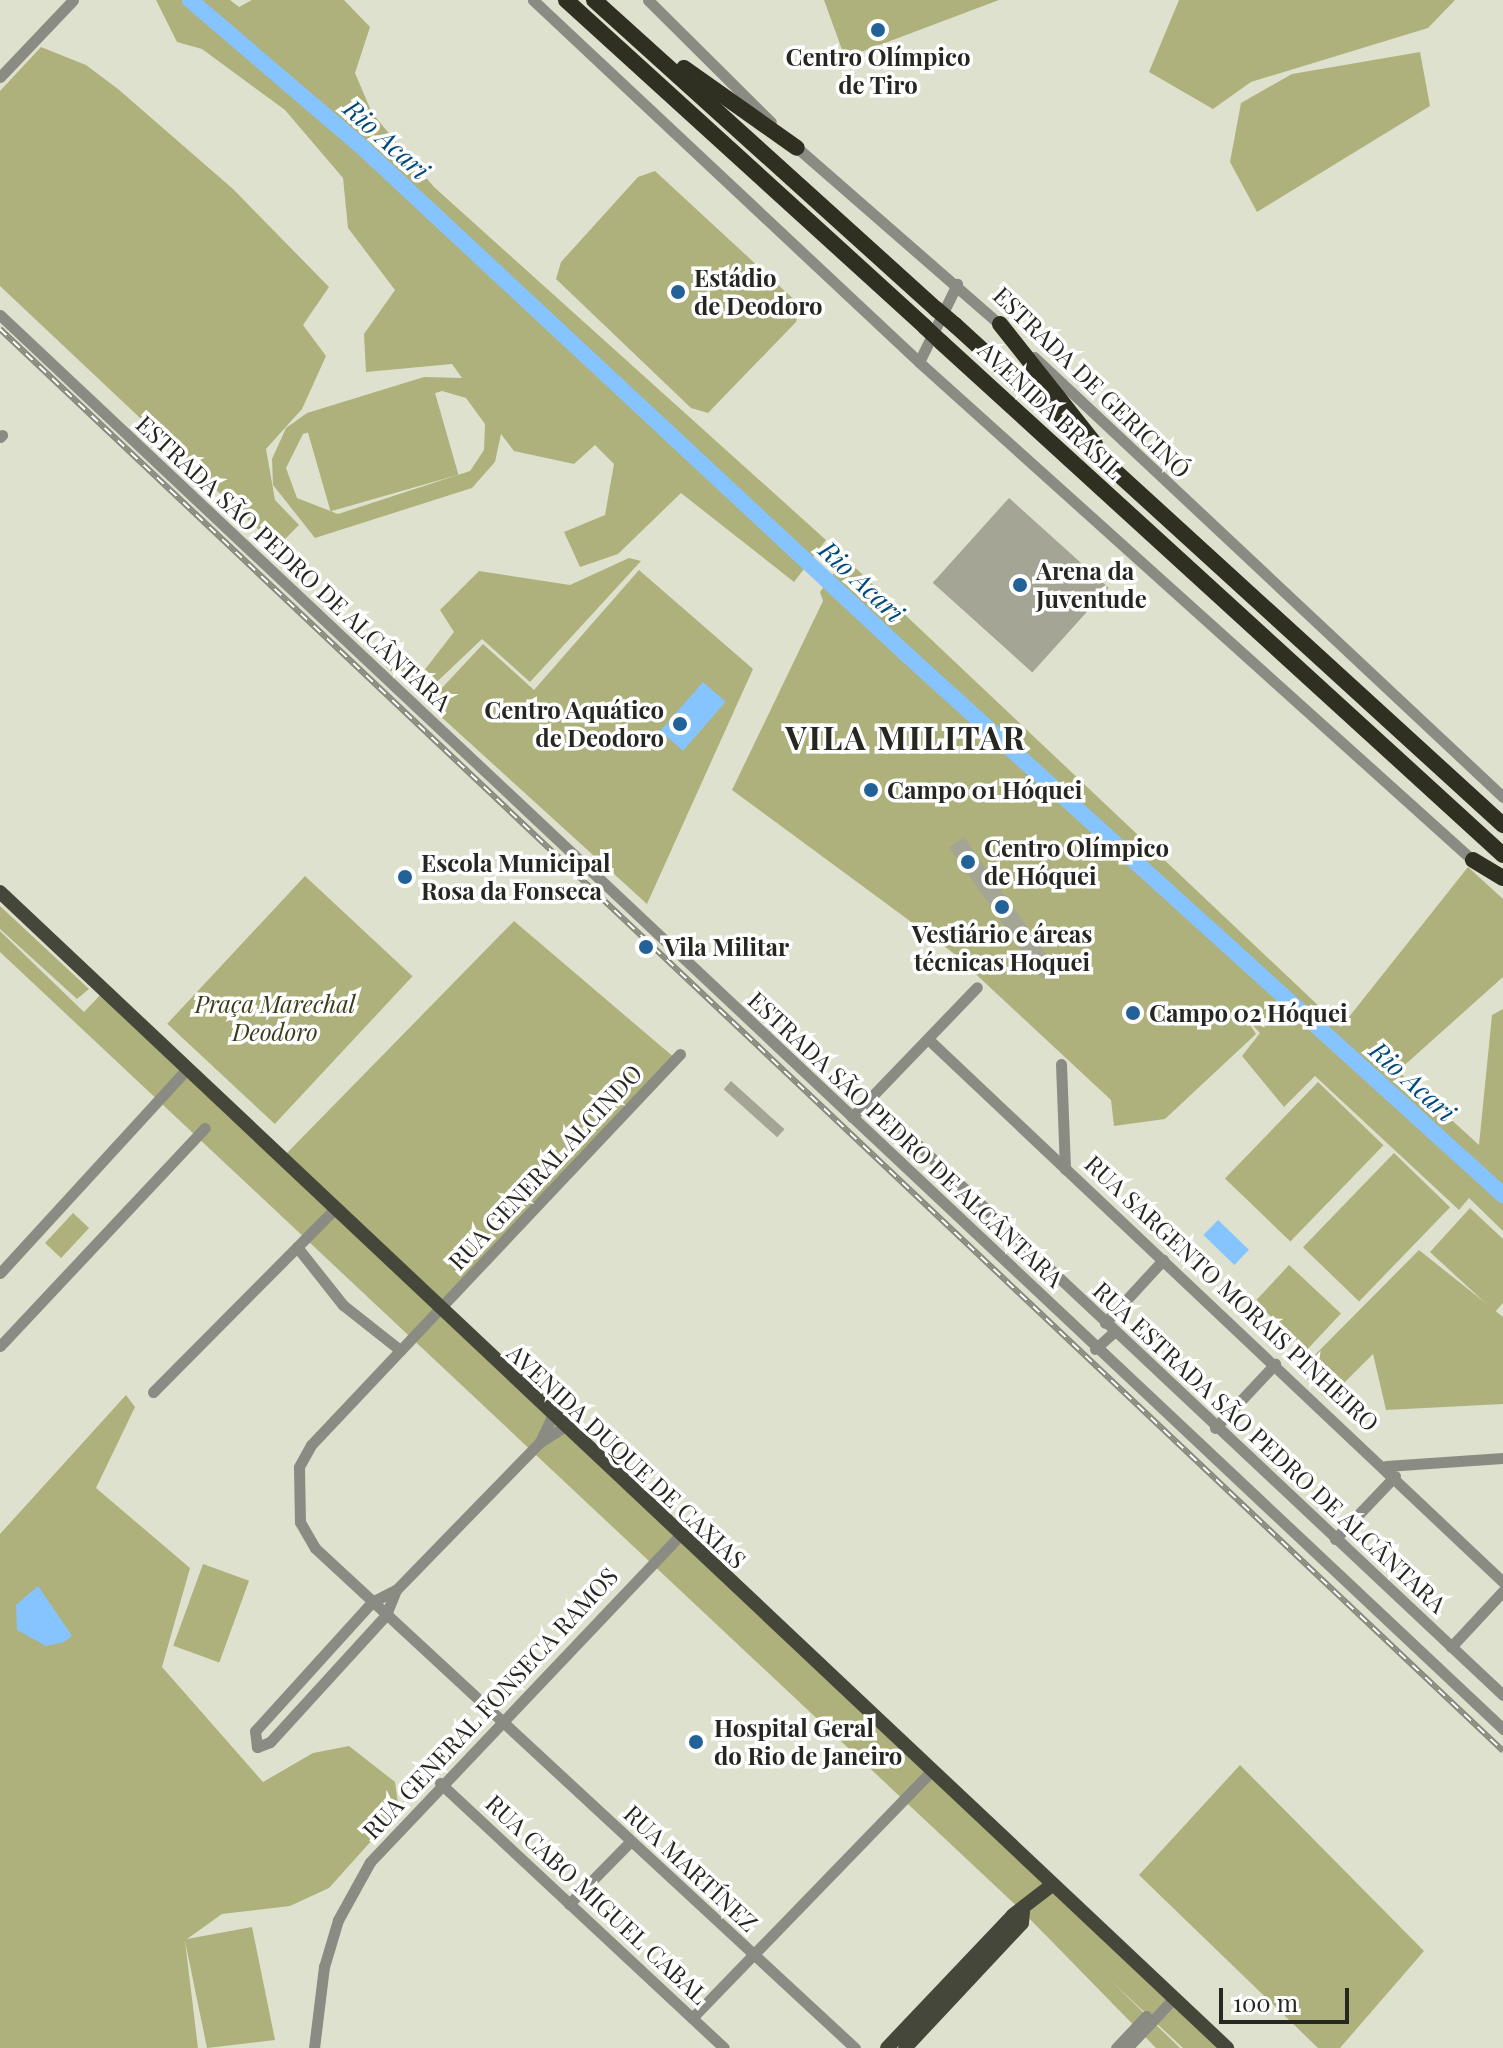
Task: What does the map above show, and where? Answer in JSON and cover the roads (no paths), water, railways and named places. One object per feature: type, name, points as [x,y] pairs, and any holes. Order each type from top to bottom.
[{"type":"highway","name":"AVENIDA BRASIL","points":[[566,0],[1503,855]]},
{"type":"highway","name":"AVENIDA BRASIL","points":[[594,0],[1503,825]]},
{"type":"highway","points":[[605,0],[708,88],[797,148]]},
{"type":"highway","points":[[1000,324],[1120,477]]},
{"type":"highway","points":[[1473,860],[1503,878]]},
{"type":"main road","name":"AVENIDA DUQUE DE CAXIAS","points":[[0,892],[679,1536],[1227,2048]]},
{"type":"main road","points":[[887,2048],[1052,1885]]},
{"type":"main road","points":[[905,2048],[1022,1923],[1023,1912]]},
{"type":"street","points":[[0,77],[73,0]]},
{"type":"street","points":[[533,0],[919,362],[1503,889]]},
{"type":"street","name":"ESTRADA DE GERICINÓ","points":[[648,0],[797,148],[957,284],[1503,797]]},
{"type":"street","points":[[919,362],[957,284]]},
{"type":"street","name":"ESTRADA SÃO PEDRO DE ALCÂNTARA","points":[[0,315],[1095,1349],[1500,1722]]},
{"type":"street","points":[[852,1117],[977,987]]},
{"type":"street","name":"RUA SARGENTO MORAIS PINHEIRO","points":[[928,1039],[1386,1466],[1503,1582]]},
{"type":"street","name":"RUA GENERAL ALCINDO","points":[[298,1506],[299,1467],[311,1445],[680,1054]]},
{"type":"street","points":[[1061,1064],[1065,1169]]},
{"type":"street","points":[[0,1273],[188,1068]]},
{"type":"street","name":"RUA ESTRADA SÃO PEDRO DE ALCÂNTARA","points":[[869,1099],[1215,1428],[1503,1695]]},
{"type":"street","points":[[0,1346],[205,1128]]},
{"type":"street","points":[[153,1392],[334,1210]]},
{"type":"street","points":[[297,1247],[343,1305],[400,1350]]},
{"type":"street","points":[[1095,1349],[1163,1260]]},
{"type":"street","points":[[1215,1428],[1275,1364]]},
{"type":"street","points":[[540,1442],[552,1416]]},
{"type":"street","points":[[396,1590],[386,1615],[325,1682],[257,1747],[255,1731],[372,1602],[396,1590],[540,1442],[564,1427]]},
{"type":"street","points":[[1386,1466],[1503,1458]]},
{"type":"street","points":[[1335,1539],[1395,1476]]},
{"type":"street","name":"RUA MARTÍNEZ","points":[[298,1506],[315,1548],[855,2048]]},
{"type":"street","name":"RUA GENERAL FONSECA RAMOS","points":[[314,2048],[324,1967],[353,1888],[440,1783],[501,1717],[679,1536]]},
{"type":"street","points":[[1451,1647],[1503,1591]]},
{"type":"street","points":[[312,1668],[325,1682]]},
{"type":"street","points":[[692,2018],[930,1772]]},
{"type":"street","name":"RUA CABO MIGUEL CABAL","points":[[440,1783],[724,2048]]},
{"type":"street","points":[[569,1904],[630,1842]]},
{"type":"street","points":[[1116,2048],[1174,1998]]},
{"type":"street","points":[[1127,2048],[1149,2018]]},
{"type":"water","points":[[703,682],[726,702],[683,751],[660,731]]},
{"type":"water","points":[[1218,1220],[1249,1250],[1234,1265],[1203,1235]]},
{"type":"water","points":[[38,1586],[72,1636],[64,1642],[46,1646],[17,1630],[16,1605]]},
{"type":"waterway","name":"Rio Acari","points":[[190,0],[363,148],[906,654],[1503,1195]]},
{"type":"railway","points":[[0,329],[1503,1751]]},
{"type":"place","name":"Centro Olímpico de Tiro","points":[[878,30]]},
{"type":"place","name":"Estádio de Deodoro","points":[[678,292]]},
{"type":"place","name":"Arena da Juventude","points":[[1020,585]]},
{"type":"place","name":"Centro Aquático de Deodoro","points":[[680,724]]},
{"type":"place","name":"Campo 01 Hóquei","points":[[871,790]]},
{"type":"place","name":"Centro Olímpico de Hóquei","points":[[968,862]]},
{"type":"place","name":"Escola Municipal Rosa da Fonseca","points":[[405,877]]},
{"type":"place","name":"Vestiário e áreas técnicas Hoquei","points":[[1002,907]]},
{"type":"place","name":"Vila Militar","points":[[646,947]]},
{"type":"place","name":"Campo 02 Hóquei","points":[[1133,1013]]},
{"type":"place","name":"Hospital Geral do Rio de Janeiro","points":[[696,1742]]},
{"type":"district","name":"VILA MILITAR","points":[[906,737]]},
{"type":"park label","name":"Praça Marechal Deodoro","points":[[275,1018]]}]
